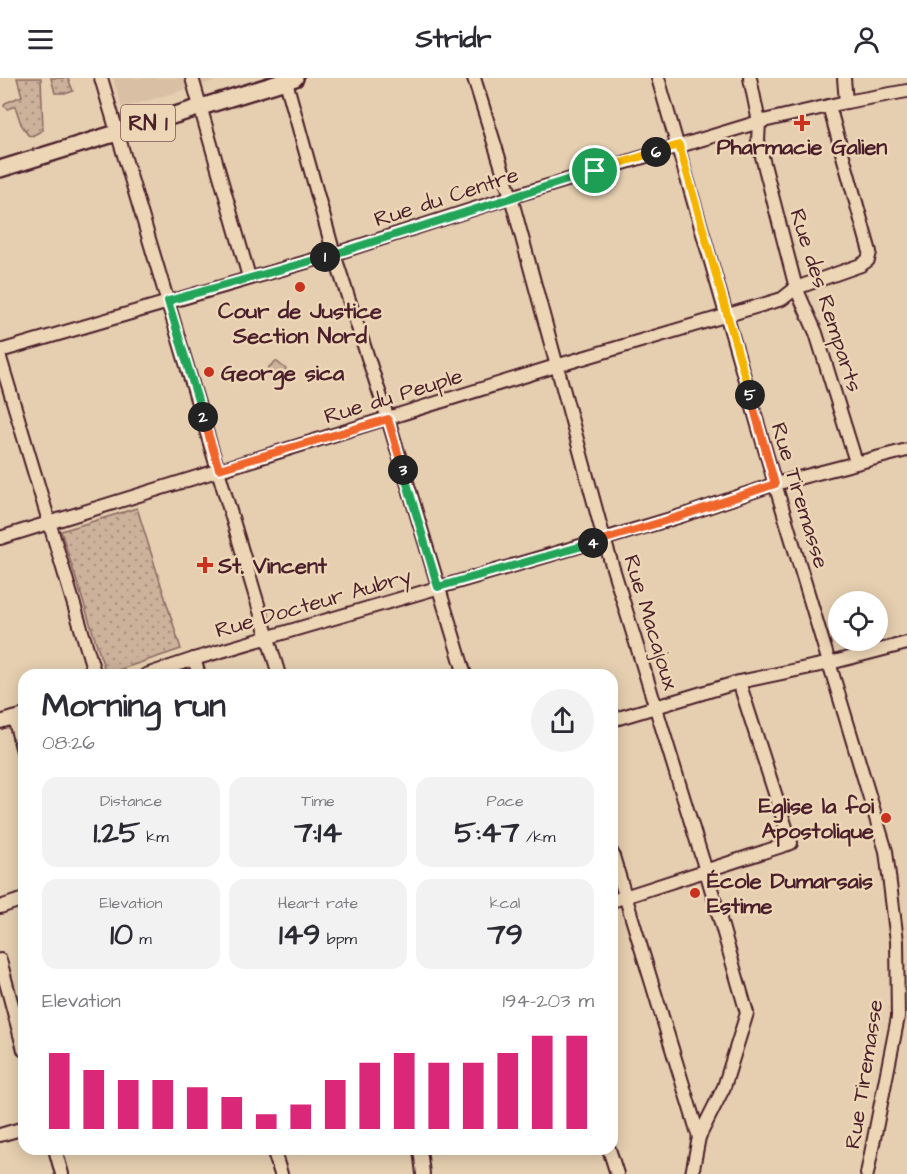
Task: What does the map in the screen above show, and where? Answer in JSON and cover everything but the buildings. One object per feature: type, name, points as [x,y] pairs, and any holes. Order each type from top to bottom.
[{"type":"main road","name":"RN 1","points":[[0,169],[289,79]]},
{"type":"street","points":[[101,78],[277,669]]},
{"type":"street","points":[[192,78],[249,277]]},
{"type":"street","name":"Rue Macajoux","points":[[474,78],[511,197],[604,539],[657,706],[747,1013],[724,1087],[699,1137],[692,1174]]},
{"type":"street","name":"Rue Tiremasse","points":[[658,78],[775,484],[886,851],[897,941],[898,1017],[867,1174]]},
{"type":"street","name":"Rue des Remparts","points":[[750,78],[759,122],[758,141],[796,288],[816,333],[856,462]]},
{"type":"street","points":[[844,78],[846,102]]},
{"type":"street","points":[[289,79],[334,254],[388,419],[463,669]]},
{"type":"street","name":"Rue du Centre","points":[[0,351],[334,254],[511,197],[759,122],[907,91]]},
{"type":"street","name":"Rue du Peuple","points":[[0,538],[556,366],[782,299],[796,288],[861,265],[868,260],[870,252],[829,106]]},
{"type":"street","points":[[0,358],[93,669]]},
{"type":"street","name":"Rue Docteur Aubry","points":[[163,669],[684,515],[775,484],[907,450]]},
{"type":"street","points":[[618,718],[739,682],[830,663],[907,643]]},
{"type":"street","points":[[194,658],[197,669]]},
{"type":"street","points":[[618,899],[791,843],[739,682]]},
{"type":"street","points":[[0,722],[18,716]]},
{"type":"street","points":[[618,873],[699,1137]]},
{"type":"street","points":[[0,907],[18,901]]},
{"type":"street","points":[[0,960],[18,1028]]},
{"type":"street","points":[[0,1135],[18,1130]]},
{"type":"street","points":[[57,1155],[62,1174]]},
{"type":"street","points":[[275,1155],[281,1174]]},
{"type":"street","points":[[421,1155],[423,1174]]},
{"type":"street","points":[[611,1155],[617,1174]]},
{"type":"shaded area","points":[[113,78],[225,78],[122,108]]},
{"type":"green space","points":[[17,78],[41,78],[43,130],[32,136],[28,135],[21,124],[15,106],[8,109],[4,106],[5,103],[22,96]]},
{"type":"green space","points":[[51,78],[68,78],[73,91],[55,93]]},
{"type":"green space","points":[[276,361],[287,370],[286,383],[281,385],[268,372],[269,367]]},
{"type":"green space","points":[[137,508],[181,649],[121,669],[104,669],[61,531]]},
{"type":"place","name":"Pharmacie Galien","points":[[802,123]]},
{"type":"place","name":"Cour de Justice Section Nord","points":[[300,287]]},
{"type":"place","name":"George sica","points":[[209,372]]},
{"type":"place","name":"St. Vincent","points":[[205,565]]},
{"type":"place","name":"Eglise la foi Apostolique","points":[[886,818]]},
{"type":"place","name":"École Dumarsais Estime","points":[[695,893]]},
{"type":"route","points":[[679,145],[775,484],[684,515],[438,587],[388,419],[219,469],[168,301],[334,254],[595,171],[679,145]]}]
